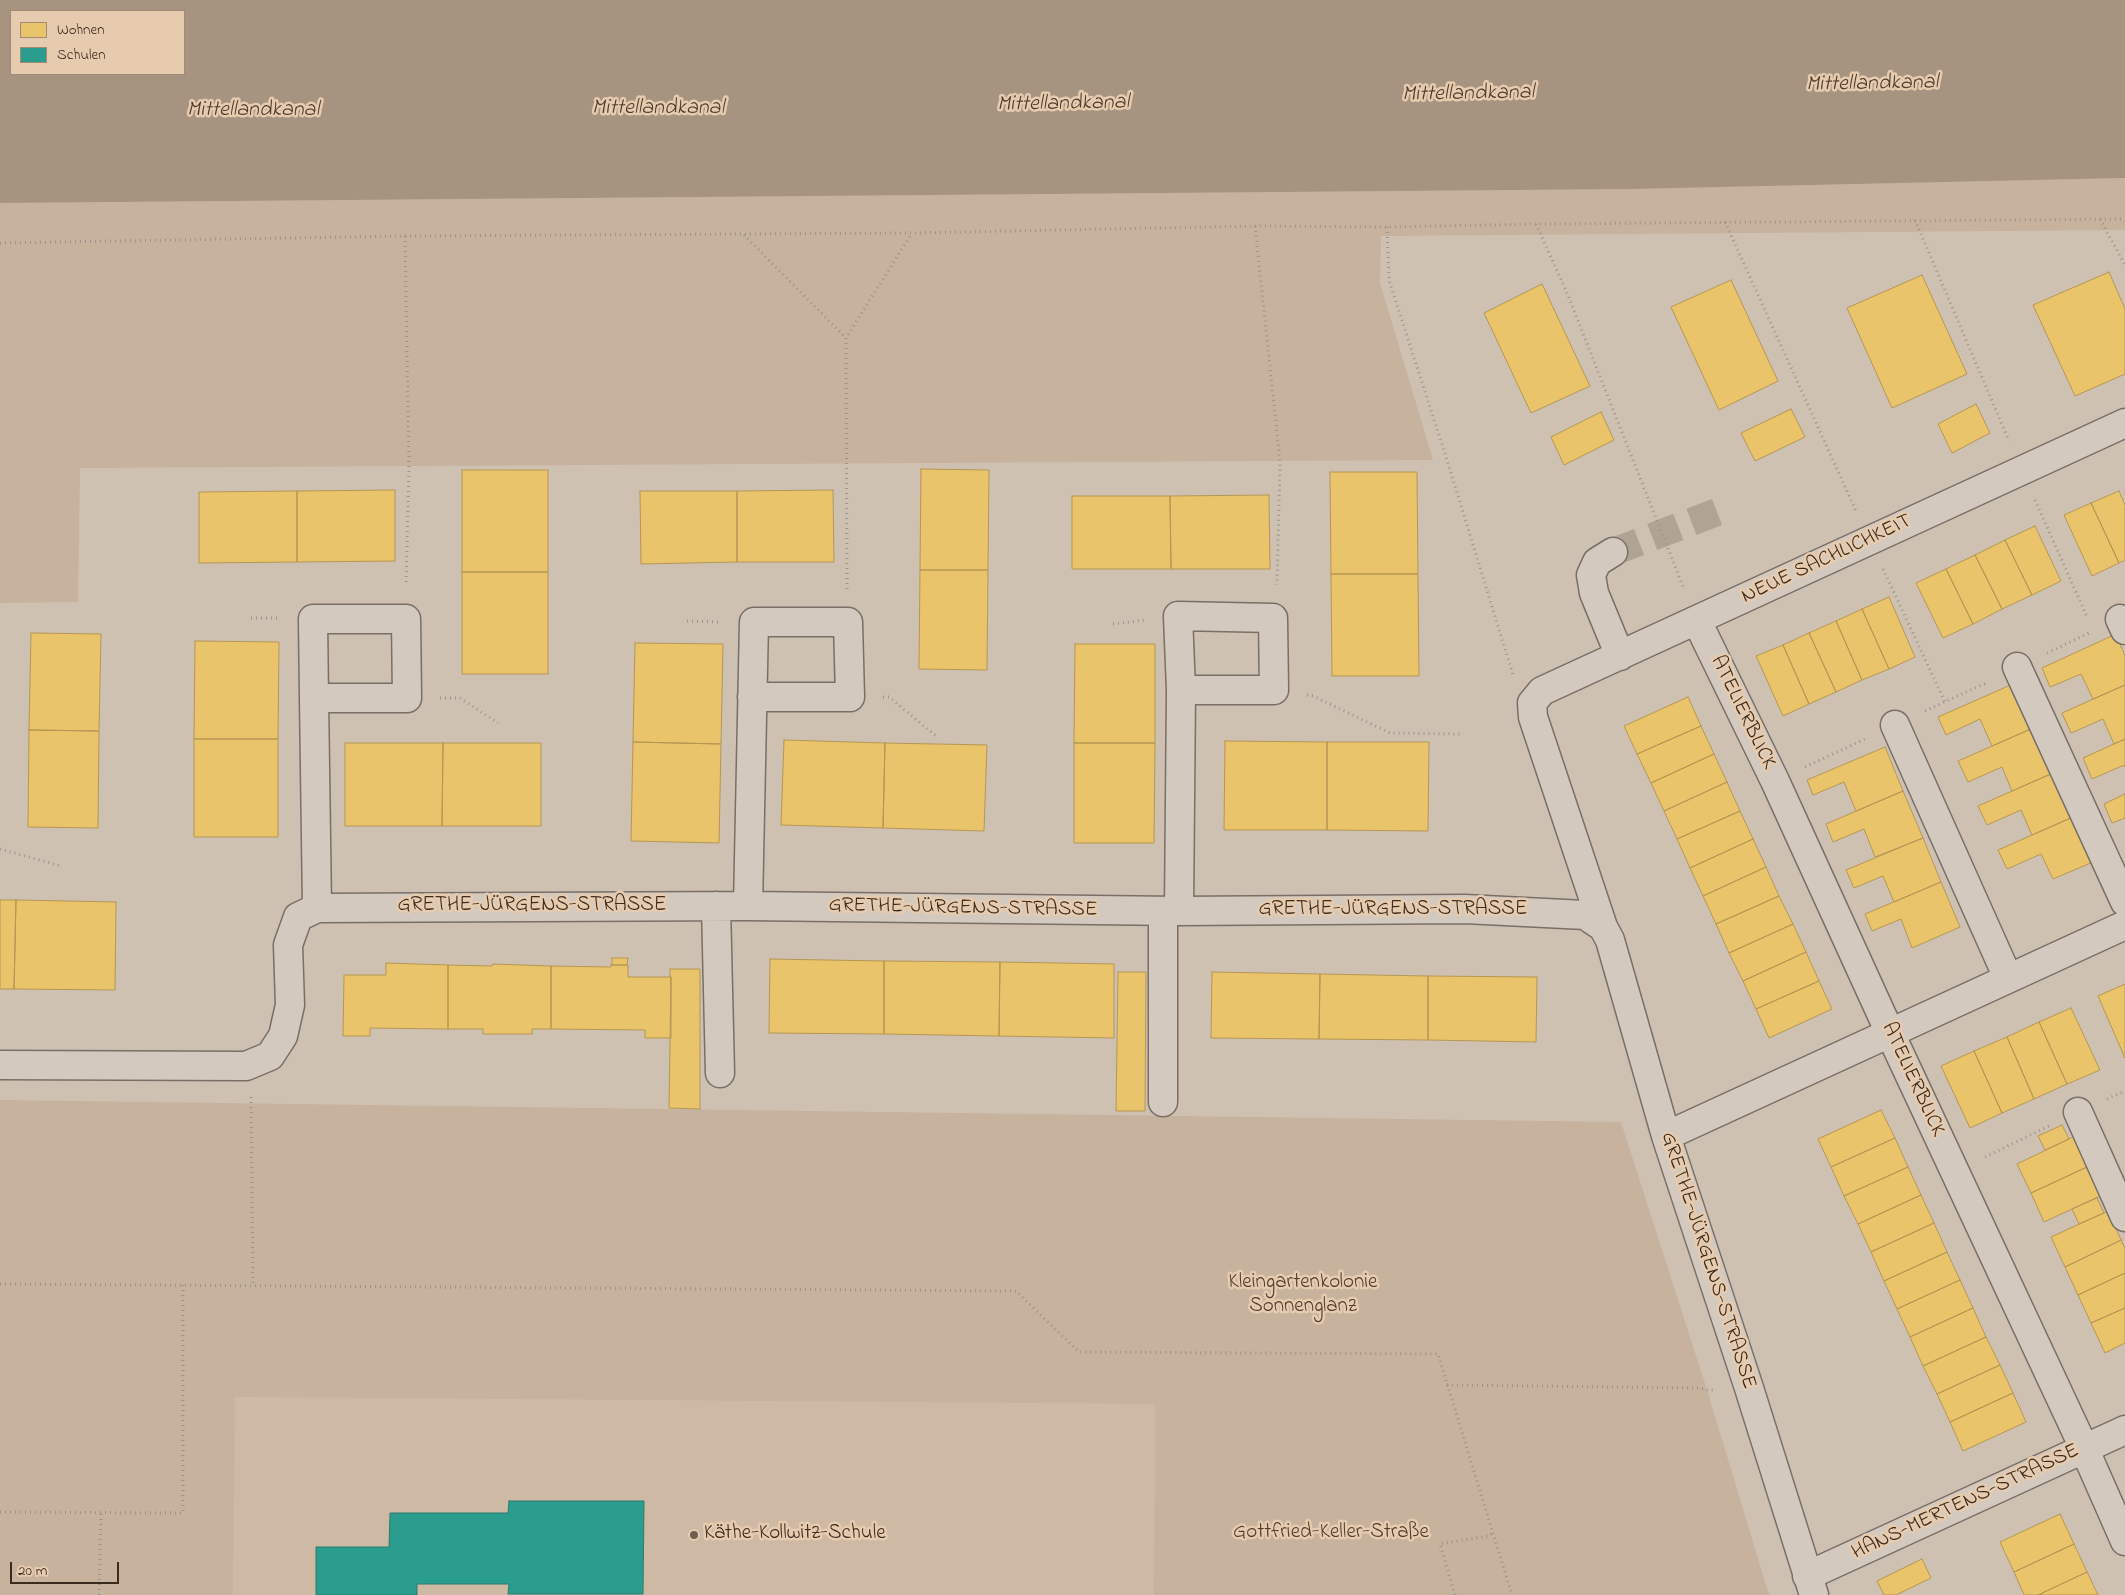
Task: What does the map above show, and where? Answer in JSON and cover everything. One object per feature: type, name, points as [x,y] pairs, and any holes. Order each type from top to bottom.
[{"type":"street","name":"NEUE SACHLICHKEIT","points":[[1532,703],[1542,692],[2125,422]]},
{"type":"street","points":[[1613,552],[1597,562],[1591,575],[1594,593],[1620,656]]},
{"type":"street","points":[[1163,1102],[1181,690],[1178,616],[1273,618],[1274,690],[1181,690]]},
{"type":"street","points":[[0,1065],[246,1066],[270,1056],[283,1036],[290,1005],[288,945],[298,917],[317,908],[314,698],[313,619],[406,619],[407,698],[314,698]]},
{"type":"street","name":"ATELIERBLICK","points":[[1697,621],[1775,781],[1890,1033],[2084,1448],[2125,1541]]},
{"type":"street","points":[[748,906],[752,697],[754,622],[848,622],[850,697],[752,697]]},
{"type":"street","points":[[2017,668],[2125,902]]},
{"type":"street","name":"GRETHE-JÜRGENS-STRASSE","points":[[1532,703],[1534,717],[1603,927],[1610,940],[1666,1136],[1749,1388],[1811,1585]]},
{"type":"street","points":[[1895,725],[2008,978]]},
{"type":"street","points":[[716,906],[720,1073]]},
{"type":"street","name":"GRETHE-JÜRGENS-STRASSE","points":[[317,908],[748,906],[1171,911],[1512,910],[1584,915],[1603,927]]},
{"type":"street","points":[[1666,1136],[2125,925]]},
{"type":"street","points":[[2078,1112],[2125,1217]]},
{"type":"street","name":"HANS-MERTENS-STRASSE","points":[[1811,1585],[2084,1448],[2125,1430]]},
{"type":"path","points":[[0,243],[405,236],[912,233],[1255,226],[1386,227],[2125,219]]},
{"type":"path","points":[[1775,781],[2093,632],[1914,220]]},
{"type":"path","points":[[2100,220],[2125,265]]},
{"type":"path","points":[[1725,222],[1945,702]]},
{"type":"path","points":[[1536,224],[1567,293],[1697,621]]},
{"type":"path","points":[[1255,226],[1280,462],[1278,572],[1273,618]]},
{"type":"path","points":[[1386,227],[1388,280],[1447,460],[1516,685],[1532,703]]},
{"type":"path","points":[[848,622],[845,464],[846,338],[912,233]]},
{"type":"path","points":[[744,235],[846,338]]},
{"type":"path","points":[[405,236],[409,467],[406,619]]},
{"type":"path","points":[[1274,690],[1313,696],[1390,733],[1460,734]]},
{"type":"path","points":[[850,697],[889,697],[936,736]]},
{"type":"path","points":[[407,698],[460,698],[498,723]]},
{"type":"path","points":[[0,849],[61,866]]},
{"type":"path","points":[[246,1066],[252,1103],[253,1286]]},
{"type":"path","points":[[1955,1171],[2125,1091]]},
{"type":"path","points":[[0,1284],[1016,1291],[1079,1352],[1438,1354],[1512,1595]]},
{"type":"path","points":[[0,1512],[183,1513],[182,1285]]},
{"type":"path","points":[[1447,1385],[1700,1388],[1707,1390],[1749,1388]]},
{"type":"path","points":[[100,1595],[101,1513]]},
{"type":"path","points":[[1455,1595],[1440,1544],[1490,1536],[1493,1532]]},
{"type":"shaded area","name":"Käthe-Kollwitz-Schule","points":[[234,1397],[1155,1404],[1154,1595],[233,1595]]},
{"type":"green space","points":[[2125,178],[2125,230],[1381,236],[1380,283],[1433,460],[80,468],[78,602],[0,603],[0,203],[1633,189]]},
{"type":"green space","name":"Kleingartenkolonie Sonnenglanz","points":[[0,1100],[1621,1122],[1707,1390],[1769,1595],[1154,1595],[1155,1404],[235,1397],[233,1595],[0,1595]]},
{"type":"water","name":"Mittellandkanal","points":[[0,0],[2125,0],[2125,178],[1633,189],[0,203]]},
{"type":"building: Wohnen","points":[[2109,272],[2125,309],[2125,374],[2075,396],[2033,305]]},
{"type":"building: Wohnen","points":[[1922,275],[1967,374],[1892,408],[1847,308]]},
{"type":"building: Wohnen","points":[[1731,280],[1778,381],[1719,410],[1671,307]]},
{"type":"building: Wohnen","points":[[1542,284],[1590,386],[1531,413],[1484,313]]},
{"type":"building: Wohnen","points":[[1976,404],[1990,433],[1952,453],[1938,424]]},
{"type":"building: Wohnen","points":[[1791,409],[1805,437],[1755,461],[1741,433]]},
{"type":"building: Wohnen","points":[[1601,412],[1614,440],[1564,465],[1551,437]]},
{"type":"building: Wohnen","points":[[921,469],[989,470],[988,570],[920,570]]},
{"type":"building: Wohnen","points":[[462,470],[548,470],[548,572],[462,572]]},
{"type":"building: Wohnen","points":[[1330,472],[1417,472],[1418,574],[1331,574]]},
{"type":"building: Wohnen","points":[[395,490],[395,561],[297,562],[297,491]]},
{"type":"building: Wohnen","points":[[833,490],[834,562],[737,562],[737,491]]},
{"type":"building: Wohnen","points":[[297,491],[297,562],[199,563],[199,492]]},
{"type":"building: Wohnen","points":[[640,491],[737,491],[737,562],[641,564]]},
{"type":"building: Wohnen","points":[[2119,491],[2125,505],[2125,560],[2119,563],[2091,503]]},
{"type":"building: Wohnen","points":[[1269,495],[1270,569],[1171,569],[1170,496]]},
{"type":"building: Wohnen","points":[[1072,496],[1170,496],[1171,569],[1072,569]]},
{"type":"building: Wohnen","points":[[2091,503],[2119,563],[2092,576],[2064,515]]},
{"type":"building: Wohnen","points":[[2035,526],[2061,581],[2032,595],[2005,540]]},
{"type":"building: Wohnen","points":[[2005,540],[2032,595],[2002,609],[1975,555]]},
{"type":"building: Wohnen","points":[[1975,555],[2002,609],[1973,624],[1946,569]]},
{"type":"building: Wohnen","points":[[1946,569],[1973,624],[1943,638],[1916,583]]},
{"type":"building: Wohnen","points":[[920,570],[988,570],[987,670],[919,669]]},
{"type":"building: Wohnen","points":[[462,572],[548,572],[548,674],[462,674]]},
{"type":"building: Wohnen","points":[[1331,574],[1418,574],[1419,676],[1332,676]]},
{"type":"building: Wohnen","points":[[1889,597],[1915,657],[1889,669],[1862,609]]},
{"type":"building: Wohnen","points":[[1862,609],[1889,669],[1862,680],[1836,621]]},
{"type":"building: Wohnen","points":[[1836,621],[1862,680],[1836,692],[1809,633]]},
{"type":"building: Wohnen","points":[[31,633],[101,634],[99,731],[29,730]]},
{"type":"building: Wohnen","points":[[1809,633],[1836,692],[1809,704],[1783,645]]},
{"type":"building: Wohnen","points":[[2116,634],[2125,656],[2125,685],[2093,699],[2081,674],[2050,687],[2042,668]]},
{"type":"building: Wohnen","points":[[195,641],[279,642],[278,739],[194,739]]},
{"type":"building: Wohnen","points":[[635,643],[723,644],[721,744],[633,742]]},
{"type":"building: Wohnen","points":[[1075,644],[1155,644],[1155,743],[1074,743]]},
{"type":"building: Wohnen","points":[[1783,645],[1809,704],[1783,716],[1756,656]]},
{"type":"building: Wohnen","points":[[2013,684],[2033,728],[1992,746],[1980,719],[1946,735],[1938,717]]},
{"type":"building: Wohnen","points":[[2125,685],[2125,739],[2114,744],[2103,719],[2071,733],[2062,713]]},
{"type":"building: Wohnen","points":[[1688,697],[1701,726],[1637,754],[1624,726]]},
{"type":"building: Wohnen","points":[[1701,726],[1714,754],[1651,783],[1637,754]]},
{"type":"building: Wohnen","points":[[2033,728],[2053,773],[2012,791],[2002,767],[1968,782],[1958,761]]},
{"type":"building: Wohnen","points":[[29,730],[99,731],[98,828],[28,827]]},
{"type":"building: Wohnen","points":[[194,739],[278,739],[278,837],[194,837]]},
{"type":"building: Wohnen","points":[[2125,739],[2125,767],[2124,765],[2092,779],[2083,758]]},
{"type":"building: Wohnen","points":[[784,740],[885,743],[883,828],[781,825]]},
{"type":"building: Wohnen","points":[[1225,741],[1327,742],[1327,830],[1224,830]]},
{"type":"building: Wohnen","points":[[633,742],[721,744],[719,843],[631,841]]},
{"type":"building: Wohnen","points":[[1327,742],[1429,742],[1428,831],[1327,830]]},
{"type":"building: Wohnen","points":[[345,743],[443,743],[442,826],[345,826]]},
{"type":"building: Wohnen","points":[[443,743],[541,743],[541,826],[442,826]]},
{"type":"building: Wohnen","points":[[885,743],[987,745],[984,831],[883,828]]},
{"type":"building: Wohnen","points":[[1074,743],[1155,743],[1154,843],[1074,843]]},
{"type":"building: Wohnen","points":[[1885,747],[1903,791],[1856,811],[1844,782],[1813,795],[1807,780]]},
{"type":"building: Wohnen","points":[[1714,754],[1727,782],[1664,811],[1651,783]]},
{"type":"building: Wohnen","points":[[2053,773],[2073,817],[2032,835],[2021,810],[1987,825],[1978,806]]},
{"type":"building: Wohnen","points":[[1727,782],[1740,811],[1677,839],[1664,811]]},
{"type":"building: Wohnen","points":[[1903,791],[1923,838],[1875,857],[1864,829],[1833,842],[1826,824]]},
{"type":"building: Wohnen","points":[[2125,794],[2125,818],[2112,823],[2104,804]]},
{"type":"building: Wohnen","points":[[1740,811],[1753,839],[1690,868],[1677,839]]},
{"type":"building: Wohnen","points":[[2073,817],[2093,862],[2053,879],[2041,854],[2007,869],[1998,850]]},
{"type":"building: Wohnen","points":[[1923,838],[1941,882],[1894,902],[1883,876],[1854,888],[1846,870]]},
{"type":"building: Wohnen","points":[[1753,839],[1766,867],[1703,896],[1690,868]]},
{"type":"building: Wohnen","points":[[1766,867],[1779,896],[1716,924],[1703,896]]},
{"type":"building: Wohnen","points":[[1941,882],[1960,927],[1912,948],[1901,919],[1872,931],[1865,914]]},
{"type":"building: Wohnen","points":[[1779,896],[1793,924],[1729,953],[1716,924]]},
{"type":"building: Wohnen","points":[[0,900],[16,900],[14,989],[0,989]]},
{"type":"building: Wohnen","points":[[16,900],[116,902],[115,990],[14,989]]},
{"type":"building: Wohnen","points":[[1793,924],[1806,952],[1743,981],[1729,953]]},
{"type":"building: Wohnen","points":[[1806,952],[1819,981],[1756,1009],[1743,981]]},
{"type":"building: Wohnen","points":[[612,958],[628,958],[627,965],[612,965]]},
{"type":"building: Wohnen","points":[[770,959],[884,961],[884,1034],[769,1033]]},
{"type":"building: Wohnen","points":[[884,961],[1000,962],[999,1036],[884,1034]]},
{"type":"building: Wohnen","points":[[1000,962],[1114,964],[1114,1038],[999,1036]]},
{"type":"building: Wohnen","points":[[386,963],[448,965],[448,1029],[370,1028],[370,1036],[343,1036],[344,975],[386,975]]},
{"type":"building: Wohnen","points":[[493,964],[551,966],[551,1029],[532,1029],[532,1034],[483,1034],[483,1029],[448,1029],[448,965],[492,966]]},
{"type":"building: Wohnen","points":[[611,965],[628,965],[628,977],[671,977],[671,1038],[645,1038],[645,1030],[551,1029],[551,966],[611,967]]},
{"type":"building: Wohnen","points":[[670,969],[700,969],[700,1109],[669,1108]]},
{"type":"building: Wohnen","points":[[1118,972],[1146,972],[1145,1111],[1116,1111]]},
{"type":"building: Wohnen","points":[[1212,972],[1320,974],[1319,1039],[1211,1038]]},
{"type":"building: Wohnen","points":[[1320,974],[1428,976],[1428,1040],[1319,1039]]},
{"type":"building: Wohnen","points":[[1428,976],[1537,977],[1536,1042],[1428,1040]]},
{"type":"building: Wohnen","points":[[1819,981],[1832,1009],[1769,1038],[1756,1009]]},
{"type":"building: Wohnen","points":[[2125,984],[2125,1058],[2098,996]]},
{"type":"building: Wohnen","points":[[2071,1008],[2100,1070],[2067,1084],[2039,1022]]},
{"type":"building: Wohnen","points":[[2039,1022],[2067,1084],[2034,1099],[2007,1037]]},
{"type":"building: Wohnen","points":[[2007,1037],[2034,1099],[2002,1113],[1974,1051]]},
{"type":"building: Wohnen","points":[[1974,1051],[2002,1113],[1970,1128],[1941,1066]]},
{"type":"building: Wohnen","points":[[1881,1110],[1895,1138],[1831,1167],[1818,1139]]},
{"type":"building: Wohnen","points":[[2062,1125],[2069,1139],[2045,1150],[2038,1136]]},
{"type":"building: Wohnen","points":[[2073,1137],[2087,1167],[2031,1193],[2017,1164]]},
{"type":"building: Wohnen","points":[[1895,1138],[1908,1167],[1844,1196],[1831,1167]]},
{"type":"building: Wohnen","points":[[1908,1167],[1921,1195],[1858,1224],[1844,1196]]},
{"type":"building: Wohnen","points":[[2087,1167],[2100,1196],[2044,1222],[2031,1193]]},
{"type":"building: Wohnen","points":[[1921,1195],[1934,1223],[1871,1252],[1858,1224]]},
{"type":"building: Wohnen","points":[[2097,1198],[2104,1213],[2079,1224],[2072,1209]]},
{"type":"building: Wohnen","points":[[2108,1211],[2121,1240],[2065,1267],[2051,1237]]},
{"type":"building: Wohnen","points":[[1934,1223],[1947,1252],[1884,1281],[1871,1252]]},
{"type":"building: Wohnen","points":[[2121,1240],[2125,1248],[2125,1273],[2078,1295],[2065,1267]]},
{"type":"building: Wohnen","points":[[1947,1252],[1960,1280],[1897,1309],[1884,1281]]},
{"type":"building: Wohnen","points":[[2125,1273],[2125,1308],[2091,1323],[2078,1295]]},
{"type":"building: Wohnen","points":[[1960,1280],[1973,1308],[1910,1337],[1897,1309]]},
{"type":"building: Wohnen","points":[[1973,1308],[1986,1337],[1923,1366],[1910,1337]]},
{"type":"building: Wohnen","points":[[2125,1308],[2125,1343],[2105,1353],[2091,1323]]},
{"type":"building: Wohnen","points":[[1986,1337],[2000,1365],[1937,1394],[1923,1366]]},
{"type":"building: Wohnen","points":[[2000,1365],[2013,1393],[1950,1422],[1937,1394]]},
{"type":"building: Wohnen","points":[[2013,1393],[2026,1422],[1963,1451],[1950,1422]]},
{"type":"building: Wohnen","points":[[2060,1514],[2074,1544],[2014,1572],[2000,1542]]},
{"type":"building: Wohnen","points":[[2074,1544],[2087,1572],[2038,1595],[2024,1595],[2014,1572]]},
{"type":"building: Wohnen","points":[[1922,1559],[1931,1578],[1896,1595],[1884,1595],[1877,1581]]},
{"type":"building: Wohnen","points":[[2087,1572],[2098,1595],[2038,1595]]},
{"type":"building: Schulen","points":[[509,1501],[644,1501],[643,1594],[508,1594],[509,1584],[417,1584],[417,1595],[316,1595],[316,1547],[389,1547],[390,1513],[508,1513]]},
{"type":"tunnel","points":[[1613,552],[1717,512]]},
{"type":"place","name":"Käthe-Kollwitz-Schule","points":[[694,1535]]},
{"type":"park label","name":"Gottfried-Keller-Straße","points":[[1331,1534]]}]
